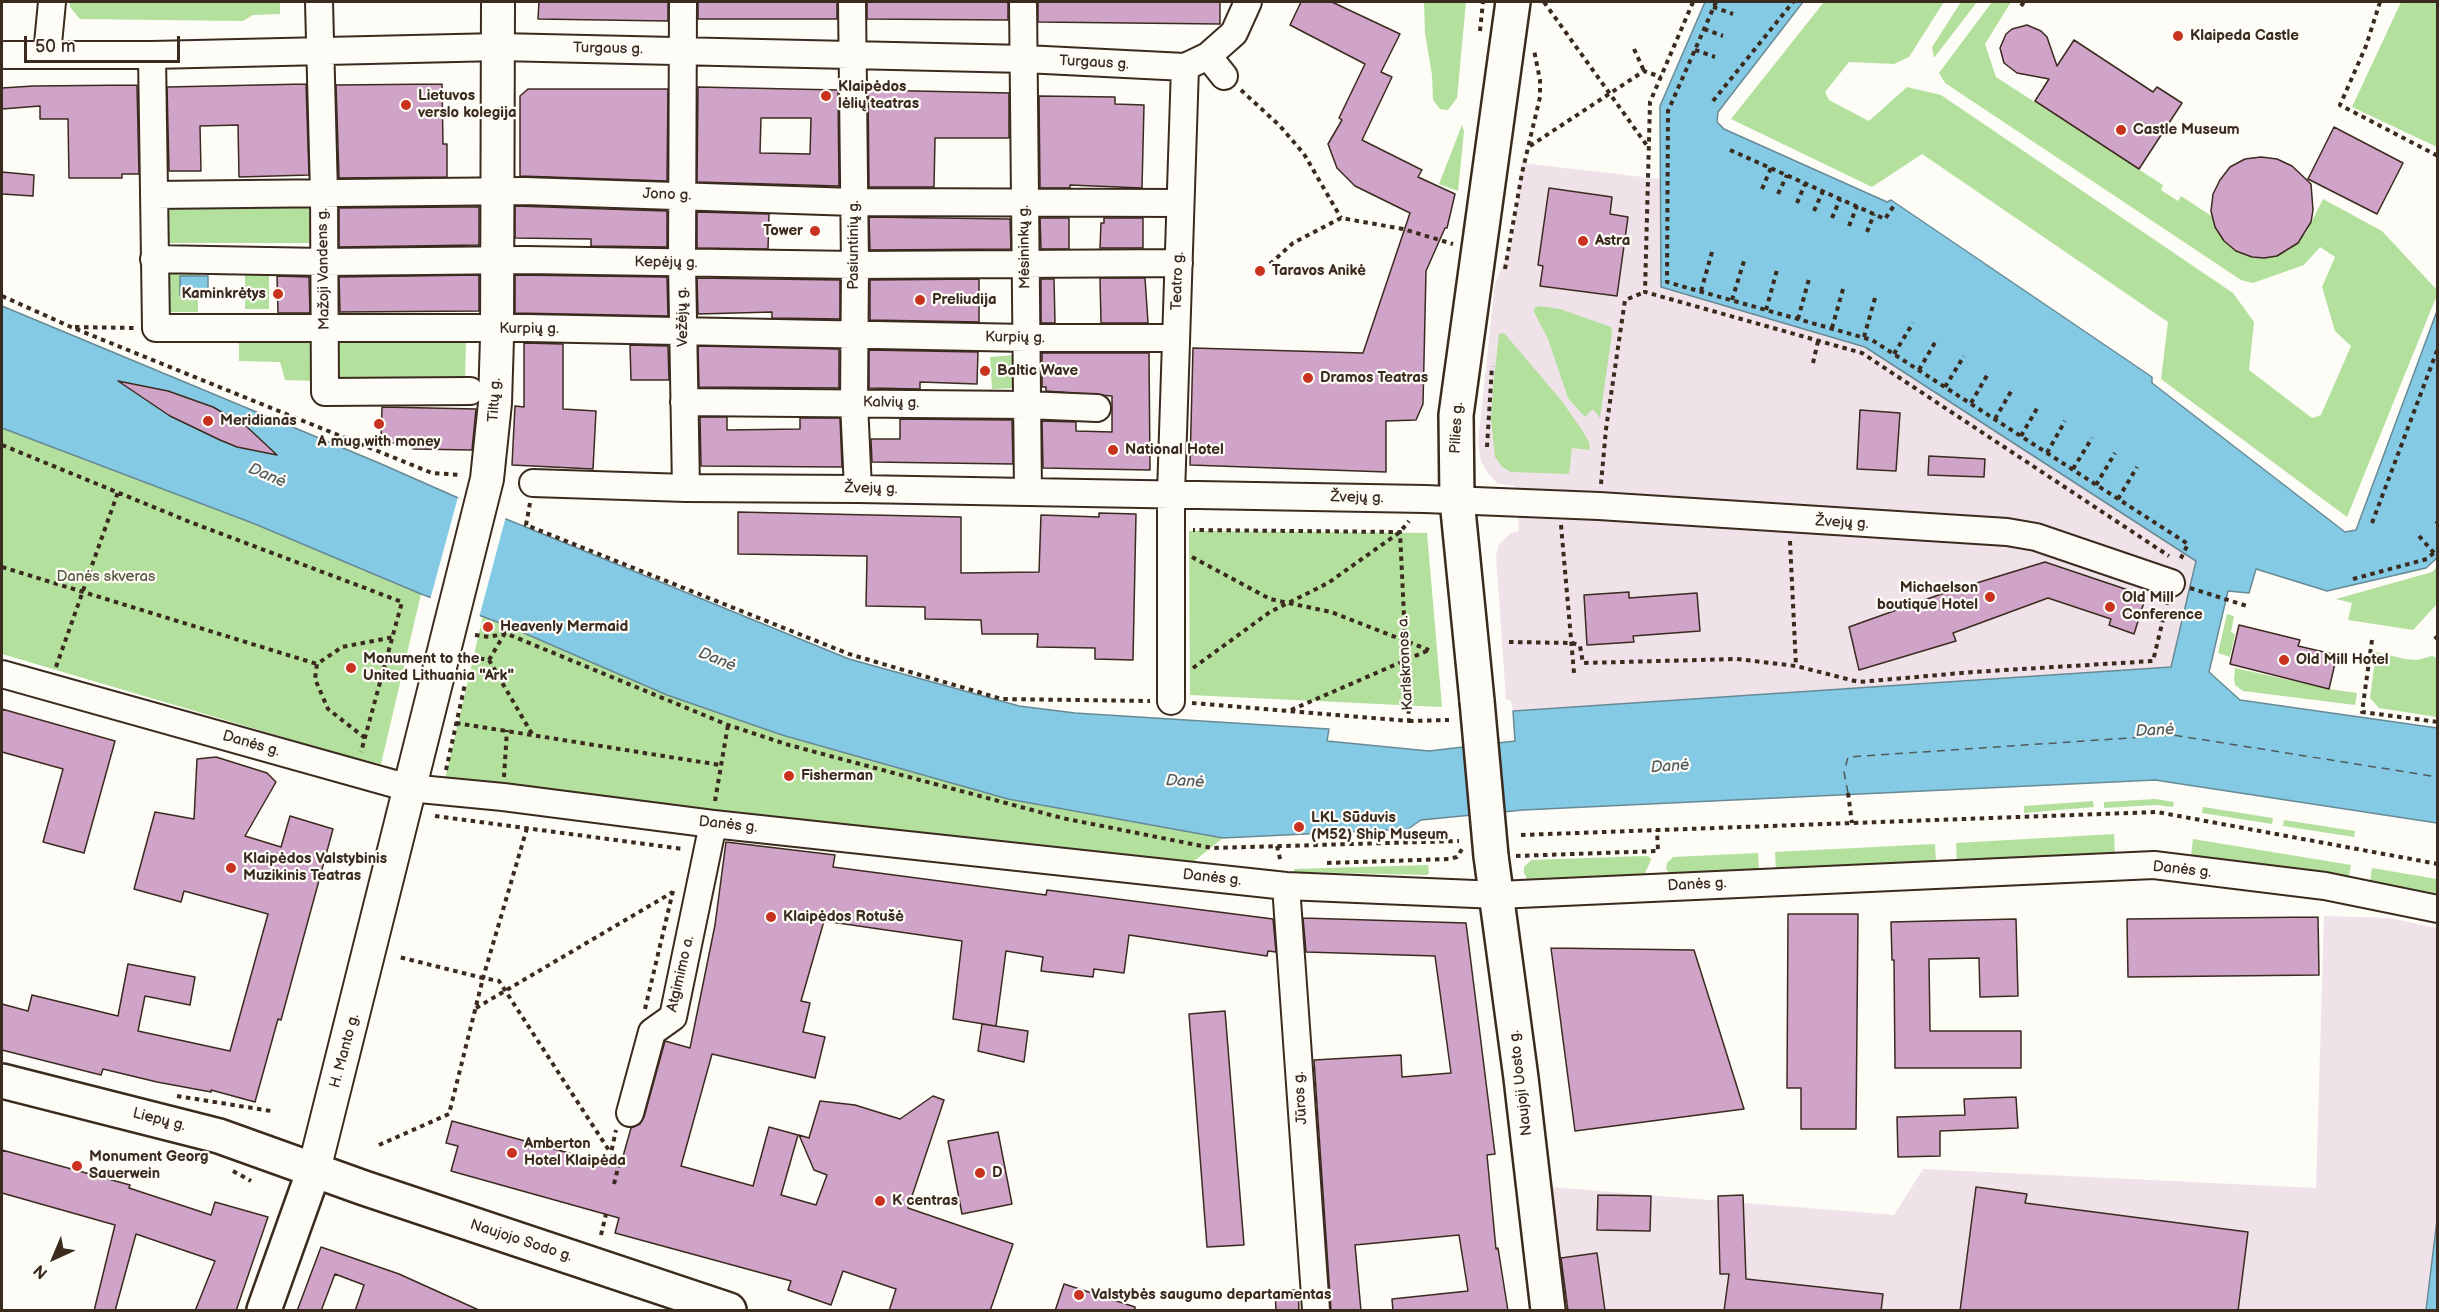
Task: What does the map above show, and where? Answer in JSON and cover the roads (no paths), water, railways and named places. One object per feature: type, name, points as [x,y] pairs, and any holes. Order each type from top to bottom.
[{"type":"main road","name":"Pilies g.","points":[[1478,851],[1477,701],[1457,500],[1456,415],[1513,2]]},
{"type":"main road","name":"Naujoji Uosto g.","points":[[1478,851],[1498,895],[1548,1311]]},
{"type":"main road","name":"Liepų g.","points":[[2,1081],[187,1127],[314,1170]]},
{"type":"main road","name":"H. Manto g.","points":[[264,1311],[314,1170]]},
{"type":"main road","name":"Naujojo Sodo g.","points":[[314,1170],[729,1311]]},
{"type":"street","points":[[47,54],[52,2]]},
{"type":"street","name":"Mažoji Vandens g.","points":[[319,2],[324,193],[325,392],[470,391]]},
{"type":"street","name":"Tiltų g.","points":[[409,788],[483,504],[492,439],[499,260],[498,2]]},
{"type":"street","name":"Vežėjų g.","points":[[683,2],[682,263],[686,488]]},
{"type":"street","name":"Pasiuntinių g.","points":[[852,2],[854,403],[858,489]]},
{"type":"street","name":"Mėsininkų g.","points":[[1023,2],[1028,492]]},
{"type":"street","points":[[1185,68],[1208,56],[1234,33],[1248,2]]},
{"type":"street","name":"Turgaus g.","points":[[5,55],[152,55],[499,47],[1025,59],[1185,68]]},
{"type":"street","points":[[152,55],[154,259]]},
{"type":"street","points":[[1208,56],[1224,76]]},
{"type":"street","name":"Teatro g.","points":[[1171,494],[1185,68]]},
{"type":"street","name":"Jono g.","points":[[154,195],[498,192],[682,195],[854,202],[1180,203]]},
{"type":"street","name":"Kepėjų g.","points":[[154,259],[324,262],[499,260],[855,266],[1179,263]]},
{"type":"street","name":"Kurpių g.","points":[[154,259],[156,328],[497,328],[1026,338],[1176,338]]},
{"type":"street","name":"Kalvių g.","points":[[684,402],[1026,405],[1097,408]]},
{"type":"street","name":"Žvejų g.","points":[[533,483],[686,488],[1425,499],[1599,506],[2007,532],[2036,537],[2178,577]]},
{"type":"street","points":[[1171,494],[1171,701]]},
{"type":"street","name":"Danės g.","points":[[2,674],[409,788],[503,797],[713,824],[1498,895],[2154,866],[2325,886],[2438,909]]},
{"type":"street","name":"H. Manto g.","points":[[314,1170],[367,966],[409,788]]},
{"type":"street","name":"Atgimimo a.","points":[[624,1117],[652,1032],[673,1017],[713,824]]},
{"type":"street","name":"Jūros g.","points":[[1284,875],[1316,1311]]},
{"type":"water","name":"Danė","points":[[1705,2],[1803,2],[1718,112],[1717,122],[1724,129],[1887,202],[1891,200],[2152,377],[2152,383],[2345,532],[2356,530],[2437,311],[2437,558],[2426,568],[2327,591],[2256,569],[2249,593],[2228,591],[2209,672],[2240,700],[2437,728],[2437,823],[2155,780],[1523,810],[1421,820],[1408,829],[1223,838],[1008,799],[782,735],[667,695],[503,624],[421,594],[255,524],[2,428],[2,306],[379,463],[506,519],[849,659],[1019,706],[1075,713],[1329,729],[1327,741],[1429,751],[1515,741],[1513,711],[2171,667],[2196,561],[1865,347],[1661,287],[1660,106]]},
{"type":"water","points":[[180,276],[208,276],[208,295],[180,295]]},
{"type":"water","points":[[2437,1220],[2437,1310],[2426,1310]]},
{"type":"place","name":"Klaipeda Castle","points":[[2178,36]]},
{"type":"place","name":"Klaipėdos lėlių teatras","points":[[826,96]]},
{"type":"place","name":"Lietuvos verslo kolegija","points":[[406,105]]},
{"type":"place","name":"Castle Museum","points":[[2121,130]]},
{"type":"place","name":"Tower","points":[[815,231]]},
{"type":"place","name":"Astra","points":[[1583,241]]},
{"type":"place","name":"Taravos Anikė","points":[[1260,271]]},
{"type":"place","name":"Kaminkrėtys","points":[[278,294]]},
{"type":"place","name":"Preliudija","points":[[920,300]]},
{"type":"place","name":"Baltic Wave","points":[[985,371]]},
{"type":"place","name":"Dramos Teatras","points":[[1308,378]]},
{"type":"place","name":"Meridianas","points":[[208,421]]},
{"type":"place","name":"A mug with money","points":[[379,424]]},
{"type":"place","name":"National Hotel","points":[[1113,450]]},
{"type":"place","name":"Michaelson boutique Hotel","points":[[1990,597]]},
{"type":"place","name":"Old Mill Conference","points":[[2110,607]]},
{"type":"place","name":"Heavenly Mermaid","points":[[488,627]]},
{"type":"place","name":"Old Mill Hotel","points":[[2284,660]]},
{"type":"place","name":"Monument to the United Lithuania \"Ark\"","points":[[351,668]]},
{"type":"place","name":"Fisherman","points":[[789,776]]},
{"type":"place","name":"LKL Sūduvis (M52) Ship Museum","points":[[1299,827]]},
{"type":"place","name":"Klaipėdos Valstybinis Muzikinis Teatras","points":[[231,868]]},
{"type":"place","name":"Klaipėdos Rotušė","points":[[771,917]]},
{"type":"place","name":"Amberton Hotel Klaipėda","points":[[512,1153]]},
{"type":"place","name":"Monument Georg Sauerwein","points":[[77,1166]]},
{"type":"place","name":"D","points":[[980,1173]]},
{"type":"place","name":"K centras","points":[[880,1201]]},
{"type":"place","name":"Valstybės saugumo departamentas","points":[[1079,1295]]},
{"type":"park label","name":"Danės skveras","points":[[106,577]]}]
